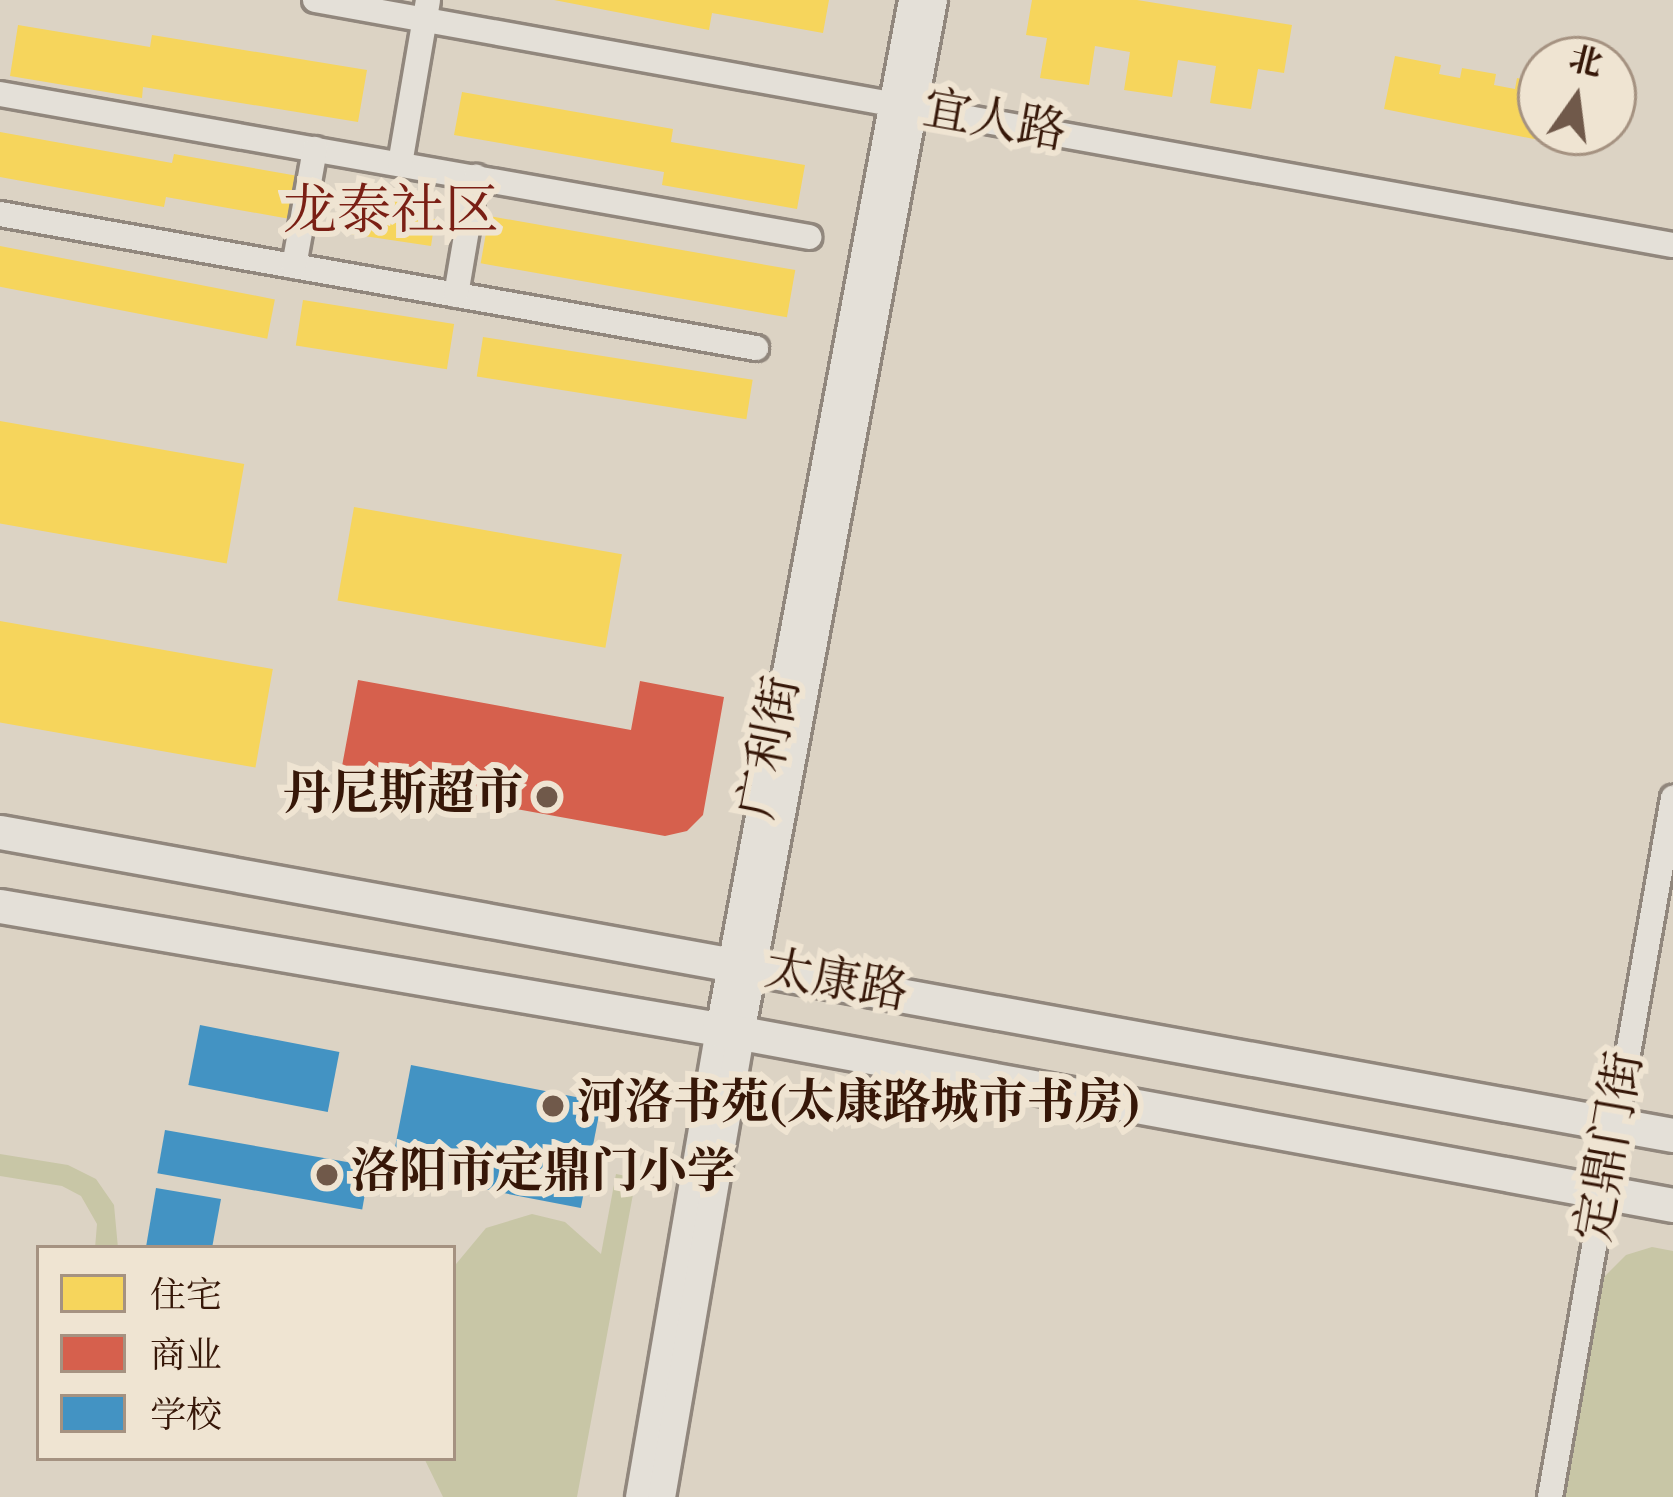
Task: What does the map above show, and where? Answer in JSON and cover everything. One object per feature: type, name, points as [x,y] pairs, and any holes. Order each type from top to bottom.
[{"type":"main road","points":[[0,813],[30,819],[73,845]]},
{"type":"main road","name":"太康路","points":[[0,832],[1673,1135]]},
{"type":"main road","name":"太康路","points":[[0,906],[729,1031],[1673,1204]]},
{"type":"main road","points":[[0,930],[63,916]]},
{"type":"street","name":"宜人路","points":[[315,0],[426,9]]},
{"type":"street","name":"宜人路","points":[[389,0],[1673,244]]},
{"type":"street","name":"广利街","points":[[906,100],[912,0]]},
{"type":"street","name":"广利街","points":[[639,1497],[906,100],[933,0]]},
{"type":"street","points":[[400,164],[426,9]]},
{"type":"street","points":[[0,94],[808,237]]},
{"type":"street","name":"宜人路","points":[[906,100],[1673,230]]},
{"type":"street","points":[[294,266],[315,149]]},
{"type":"street","points":[[456,295],[476,177]]},
{"type":"street","points":[[0,214],[756,348]]},
{"type":"street","name":"定鼎门街","points":[[1550,1497],[1673,798]]},
{"type":"street","name":"广利街","points":[[661,1497],[729,1031]]},
{"type":"shaded area","points":[[0,1154],[68,1165],[96,1179],[114,1205],[118,1245],[95,1245],[97,1224],[81,1196],[62,1186],[0,1176]]},
{"type":"shaded area","points":[[616,1174],[636,1178],[577,1497],[443,1497],[425,1461],[456,1461],[456,1264],[486,1228],[532,1214],[565,1222],[601,1254]]},
{"type":"shaded area","points":[[1652,1247],[1673,1251],[1673,1497],[1565,1497],[1603,1278],[1626,1255]]},
{"type":"building: 住宅","points":[[554,0],[829,0],[823,33],[712,13],[709,30]]},
{"type":"building: 住宅","points":[[1032,0],[1137,0],[1292,25],[1284,73],[1258,69],[1251,109],[1210,103],[1216,66],[1178,60],[1172,97],[1124,90],[1130,52],[1095,46],[1089,85],[1040,78],[1047,38],[1026,35]]},
{"type":"building: 住宅","points":[[18,25],[150,47],[152,35],[367,70],[358,122],[143,87],[142,98],[10,76]]},
{"type":"building: 住宅","points":[[1395,56],[1441,65],[1439,74],[1460,78],[1462,68],[1496,74],[1494,85],[1515,89],[1517,78],[1517,136],[1384,109]]},
{"type":"building: 住宅","points":[[462,92],[673,129],[671,142],[805,165],[797,209],[662,185],[664,172],[454,135]]},
{"type":"building: 住宅","points":[[0,132],[172,163],[174,154],[298,176],[290,219],[166,197],[164,207],[0,177]]},
{"type":"building: 住宅","points":[[365,190],[425,199],[422,217],[435,219],[431,246],[344,233],[348,206],[362,209]]},
{"type":"building: 住宅","points":[[489,216],[795,270],[787,317],[481,263]]},
{"type":"building: 住宅","points":[[0,246],[275,299],[267,339],[0,287]]},
{"type":"building: 住宅","points":[[303,300],[454,324],[447,369],[296,345]]},
{"type":"building: 住宅","points":[[483,337],[753,380],[746,419],[477,377]]},
{"type":"building: 住宅","points":[[0,421],[244,464],[227,564],[0,524]]},
{"type":"building: 住宅","points":[[354,507],[622,554],[605,648],[338,601]]},
{"type":"building: 住宅","points":[[0,621],[273,669],[255,768],[0,723]]},
{"type":"building: 商业","points":[[358,680],[631,730],[640,681],[724,697],[703,815],[687,831],[665,836],[340,777]]},
{"type":"building: 学校","points":[[200,1025],[339,1052],[328,1112],[188,1085]]},
{"type":"building: 学校","points":[[411,1065],[601,1102],[581,1208],[390,1171]]},
{"type":"building: 学校","points":[[165,1130],[370,1166],[362,1209],[157,1173]]},
{"type":"building: 学校","points":[[156,1188],[221,1199],[213,1245],[146,1245]]},
{"type":"place","name":"丹尼斯超市","points":[[547,797]]},
{"type":"place","name":"河洛书苑(太康路城市书房)","points":[[553,1106]]},
{"type":"place","name":"洛阳市定鼎门小学","points":[[327,1175]]},
{"type":"district","name":"龙泰社区","points":[[391,214]]}]
